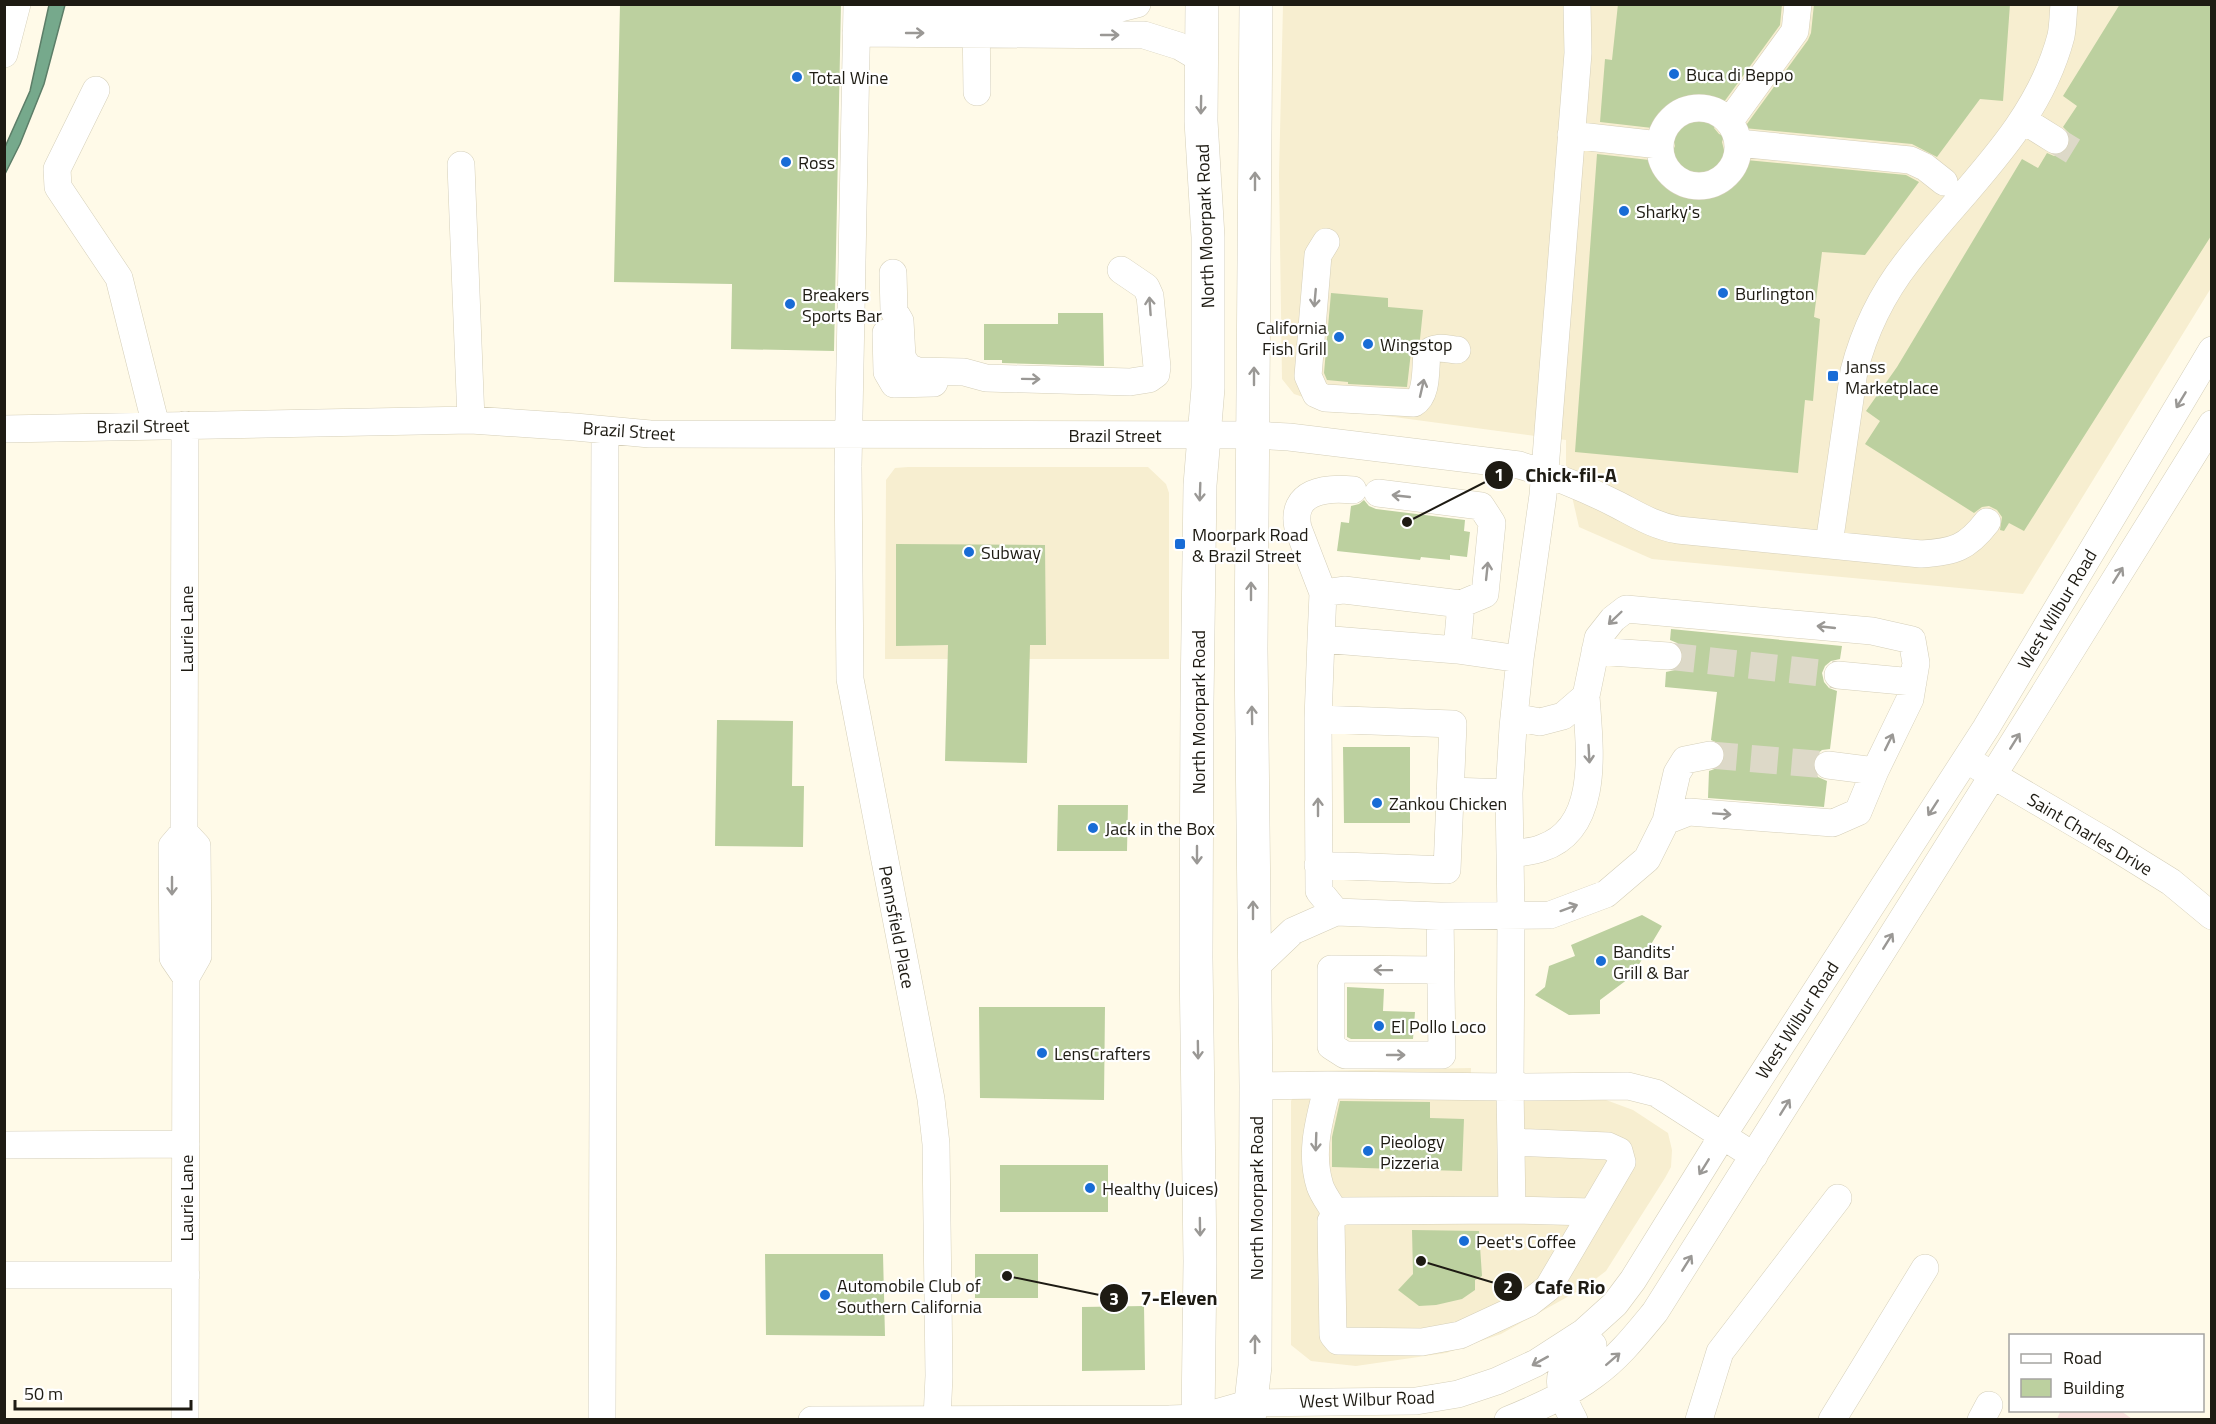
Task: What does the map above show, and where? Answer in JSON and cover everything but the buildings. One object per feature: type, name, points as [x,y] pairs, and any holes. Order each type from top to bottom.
[{"type":"main road","name":"North Moorpark Road","points":[[1200,1419],[1197,703],[1200,485],[1208,388],[1208,237],[1201,121],[1202,4]]},
{"type":"main road","name":"North Moorpark Road","points":[[1250,1411],[1255,1366],[1256,1086],[1253,969],[1251,486],[1254,435],[1257,4]]},
{"type":"street","points":[[4,54],[17,4]]},
{"type":"street","points":[[857,16],[976,16],[1109,11],[1137,4]]},
{"type":"street","points":[[1512,1210],[1509,793],[1520,659],[1544,495],[1578,53],[1577,4]]},
{"type":"street","points":[[1798,4],[1795,31],[1733,132],[1734,161],[1723,177],[1700,186],[1687,184],[1675,178],[1666,169],[1659,145],[1662,132],[1669,120],[1680,112],[1693,108],[1707,108],[1719,113],[1733,132],[1910,160],[1925,167],[1944,182]]},
{"type":"street","points":[[1829,544],[1854,371],[1858,353],[1877,309],[1907,262],[1998,154],[2039,95],[2061,34],[2064,4]]},
{"type":"street","name":"Pennsfield Place","points":[[857,16],[848,505],[850,679],[931,1099],[936,1144],[939,1376],[937,1419]]},
{"type":"street","points":[[976,16],[1144,35],[1179,46],[1201,58]]},
{"type":"street","points":[[976,16],[977,92]]},
{"type":"street","points":[[96,90],[57,169],[58,187],[119,279],[156,426]]},
{"type":"street","points":[[2023,120],[2055,140]]},
{"type":"street","points":[[1571,135],[1659,145]]},
{"type":"street","points":[[461,165],[471,420]]},
{"type":"street","points":[[1326,242],[1318,255],[1308,376],[1316,394],[1325,398],[1414,403],[1423,394],[1427,354],[1430,350],[1437,348],[1457,350]]},
{"type":"street","points":[[893,273],[894,311],[885,320],[887,372],[894,384],[965,384],[986,378],[1130,382],[1149,379],[1156,374],[1157,367],[1150,296],[1146,287],[1121,270]]},
{"type":"street","name":"West Wilbur Road","points":[[812,1419],[1200,1419],[1250,1411],[1416,1401],[1458,1394],[1497,1382],[1544,1358],[1584,1332],[1615,1304],[1633,1280],[1723,1135],[1992,718],[2211,350]]},
{"type":"street","name":"Brazil Street","points":[[4,429],[471,420],[668,435],[1254,435],[1289,437],[1519,465],[1545,472],[1661,527],[1849,548],[1945,553],[1974,539],[1987,522]]},
{"type":"street","name":"West Wilbur Road","points":[[1508,1419],[1562,1394],[1594,1375],[1624,1349],[1655,1312],[2211,424]]},
{"type":"street","name":"Laurie Lane","points":[[185,425],[184,832],[172,846],[173,958],[186,977],[186,1419]]},
{"type":"street","points":[[602,1419],[604,431]]},
{"type":"street","points":[[1323,593],[1344,590],[1461,604],[1485,594],[1492,523],[1481,506],[1332,488],[1312,494],[1303,500],[1298,510],[1296,519],[1298,528],[1323,593],[1318,719],[1319,891],[1336,912]]},
{"type":"street","points":[[1457,650],[1461,604]]},
{"type":"street","points":[[1510,854],[1543,848],[1565,836],[1579,816],[1590,771],[1586,696],[1595,651],[1598,638],[1612,619],[1626,609],[1680,612],[1872,631],[1912,640],[1916,663],[1910,699],[1858,812],[1833,824],[1689,812],[1666,821]]},
{"type":"street","points":[[1321,639],[1457,650],[1520,659]]},
{"type":"street","points":[[1595,651],[1668,657]]},
{"type":"street","points":[[1838,675],[1913,682]]},
{"type":"street","points":[[1514,717],[1540,722],[1563,716],[1586,696]]},
{"type":"street","points":[[1318,719],[1453,724],[1447,870],[1318,865]]},
{"type":"street","points":[[1253,969],[1293,931],[1336,912],[1440,916],[1550,915],[1606,894],[1647,859],[1666,821],[1677,774],[1684,760],[1710,755]]},
{"type":"street","name":"Saint Charles Drive","points":[[1965,759],[2171,882],[2211,916]]},
{"type":"street","points":[[1828,765],[1875,771]]},
{"type":"street","points":[[1450,791],[1509,793]]},
{"type":"street","points":[[1440,916],[1441,970],[1442,1055],[1345,1055],[1331,1046],[1331,969],[1441,970]]},
{"type":"street","points":[[1328,1085],[1315,1135],[1316,1156],[1320,1187],[1336,1214]]},
{"type":"street","points":[[1256,1086],[1628,1086],[1656,1093],[1754,1156]]},
{"type":"street","points":[[1511,1142],[1608,1146],[1619,1151],[1622,1162],[1548,1288],[1529,1303],[1460,1335],[1422,1342],[1346,1343],[1338,1341],[1333,1335],[1331,1221],[1336,1214],[1344,1211],[1591,1212]]},
{"type":"street","points":[[4,1145],[186,1144]]},
{"type":"street","points":[[1699,1419],[1720,1352],[1838,1198]]},
{"type":"street","points":[[1832,1419],[1925,1268]]},
{"type":"street","points":[[4,1275],[186,1275]]},
{"type":"street","points":[[1574,1419],[1562,1394],[1561,1380],[1564,1367],[1604,1336],[1618,1321],[1615,1304]]},
{"type":"shaded area","points":[[49,5],[65,5],[44,84],[20,144],[5,174],[5,147],[30,91]]},
{"type":"shaded area","name":"Janss Marketplace","points":[[1283,5],[2211,5],[2211,288],[2023,594],[1652,559],[1579,527],[1566,470],[1566,440],[1342,410],[1294,394],[1282,379],[1279,175]]},
{"type":"shaded area","points":[[1148,467],[1166,484],[1169,493],[1169,659],[885,659],[886,480],[895,468]]},
{"type":"shaded area","points":[[1471,1068],[1470,1095],[1606,1100],[1633,1110],[1668,1133],[1672,1150],[1671,1167],[1606,1271],[1585,1287],[1501,1334],[1446,1353],[1356,1366],[1311,1361],[1291,1345],[1291,1101],[1306,1071]]},
{"type":"shaded area","points":[[2060,1412],[2122,1412],[2132,1419],[2057,1419]]},
{"type":"tunnel","points":[[2055,140],[2073,151]]},
{"type":"tunnel","points":[[1668,656],[1838,675]]},
{"type":"tunnel","points":[[1710,755],[1828,765]]},
{"type":"place","name":"Buca di Beppo","points":[[1674,74]]},
{"type":"place","name":"Total Wine","points":[[797,77]]},
{"type":"place","name":"Ross","points":[[786,162]]},
{"type":"place","name":"Sharky's","points":[[1624,211]]},
{"type":"place","name":"Burlington","points":[[1723,293]]},
{"type":"place","name":"Breakers Sports Bar","points":[[790,304]]},
{"type":"place","name":"California Fish Grill","points":[[1339,337]]},
{"type":"place","name":"Wingstop","points":[[1368,344]]},
{"type":"place","name":"Janss Marketplace","points":[[1833,376]]},
{"type":"place","name":"Chick-fil-A","points":[[1407,522]]},
{"type":"place","name":"Moorpark Road & Brazil Street","points":[[1180,544]]},
{"type":"place","name":"Subway","points":[[969,552]]},
{"type":"place","name":"Zankou Chicken","points":[[1377,803]]},
{"type":"place","name":"Jack in the Box","points":[[1093,828]]},
{"type":"place","name":"Bandits' Grill & Bar","points":[[1601,961]]},
{"type":"place","name":"El Pollo Loco","points":[[1379,1026]]},
{"type":"place","name":"LensCrafters","points":[[1042,1053]]},
{"type":"place","name":"Pieology Pizzeria","points":[[1368,1151]]},
{"type":"place","name":"Healthy (Juices)","points":[[1090,1188]]},
{"type":"place","name":"Peet's Coffee","points":[[1464,1241]]},
{"type":"place","name":"Cafe Rio","points":[[1421,1261]]},
{"type":"place","name":"7-Eleven","points":[[1007,1276]]},
{"type":"place","name":"Automobile Club of Southern California","points":[[825,1295]]}]
